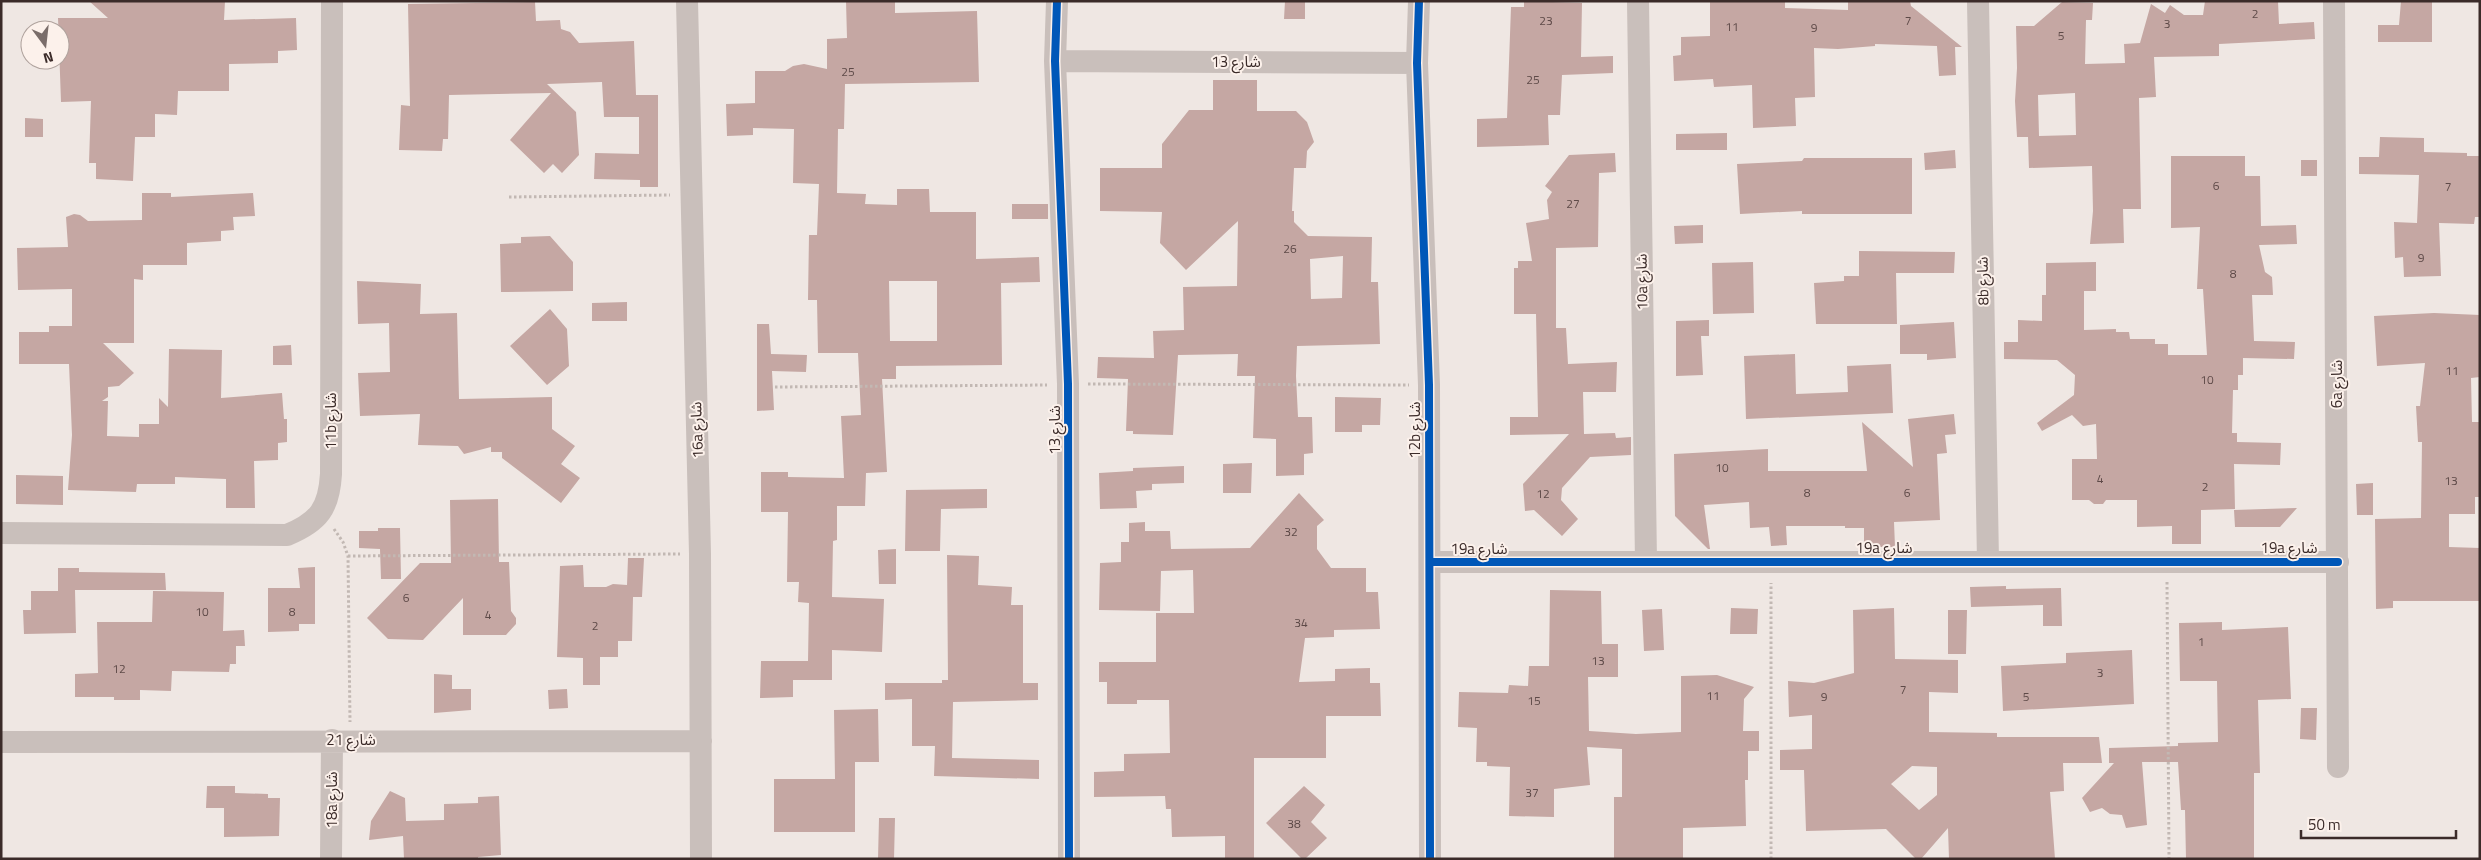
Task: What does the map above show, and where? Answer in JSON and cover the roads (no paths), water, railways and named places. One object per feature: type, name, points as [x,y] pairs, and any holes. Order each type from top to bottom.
[{"type":"street","name":"11b شارع","points":[[1,533],[287,534],[306,527],[321,513],[330,495],[332,1]]},
{"type":"street","name":"16a شارع","points":[[687,1],[690,195],[700,554],[701,859]]},
{"type":"street","name":"شارع 13","points":[[1057,1],[1055,61],[1068,384],[1069,859]]},
{"type":"street","name":"12b شارع","points":[[1419,1],[1417,63],[1429,385],[1430,859]]},
{"type":"street","name":"10a شارع","points":[[1638,1],[1646,562]]},
{"type":"street","name":"8b شارع","points":[[1978,1],[1988,561]]},
{"type":"street","name":"6a شارع","points":[[2334,1],[2338,767]]},
{"type":"street","name":"شارع 13","points":[[1055,61],[1417,63]]},
{"type":"street","name":"19a شارع","points":[[1430,562],[2338,562]]},
{"type":"street","name":"شارع 21","points":[[1,742],[341,740],[701,741]]},
{"type":"street","name":"18a شارع","points":[[332,859],[341,740]]}]
